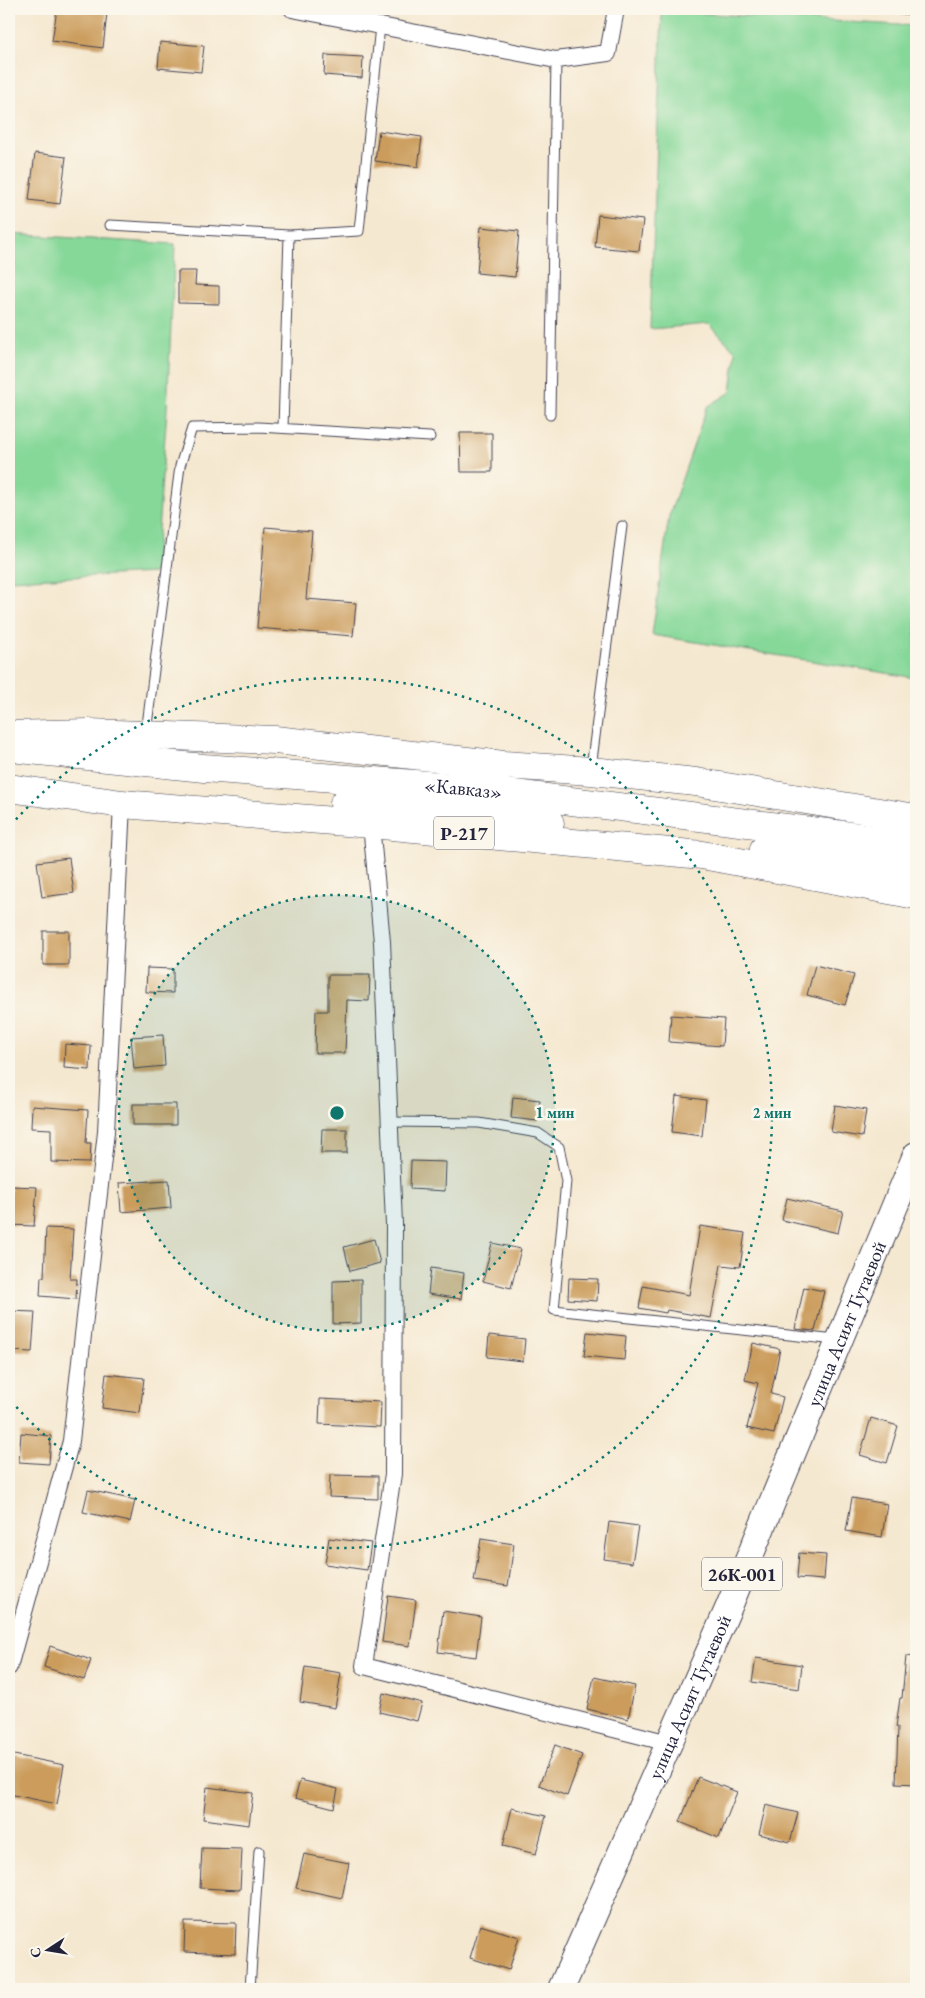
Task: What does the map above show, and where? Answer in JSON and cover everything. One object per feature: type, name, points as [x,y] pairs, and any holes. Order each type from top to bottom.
[{"type":"highway","points":[[9,735],[146,734],[275,740],[696,782],[916,818]]},
{"type":"highway","name":"«Кавказ»","points":[[9,748],[205,780],[916,868]]},
{"type":"highway","name":"«Кавказ»","points":[[9,778],[205,780],[467,788],[916,844]]},
{"type":"highway","name":"Р-217","points":[[9,788],[122,804],[371,824],[702,855],[916,894]]},
{"type":"main road","name":"улица Асият Тутаевой","points":[[561,1989],[728,1609],[916,1155]]},
{"type":"street","points":[[292,9],[556,60],[608,53],[616,9]]},
{"type":"street","points":[[9,1667],[71,1441],[106,1132],[122,804]]},
{"type":"street","points":[[371,824],[382,942],[394,1224],[393,1474],[364,1666],[669,1743]]},
{"type":"lane","points":[[898,9],[916,10]]},
{"type":"lane","points":[[110,225],[290,235],[359,231],[380,26]]},
{"type":"lane","points":[[550,415],[556,60]]},
{"type":"lane","points":[[283,428],[290,235]]},
{"type":"lane","points":[[146,734],[180,466],[192,428],[283,428],[430,437]]},
{"type":"lane","points":[[591,771],[622,526]]},
{"type":"lane","points":[[389,1122],[479,1123],[538,1133],[559,1147],[566,1181],[554,1310],[839,1340]]},
{"type":"lane","points":[[250,1989],[259,1851]]},
{"type":"green space","points":[[662,11],[916,26],[916,678],[652,635],[669,516],[707,407],[731,392],[736,352],[709,324],[650,329]]},
{"type":"green space","points":[[9,234],[175,244],[167,409],[155,573],[9,580]]},
{"type":"building","points":[[57,9],[76,9],[107,13],[103,48],[52,41]]},
{"type":"building","points":[[160,42],[204,46],[201,72],[158,68]]},
{"type":"building","points":[[325,55],[363,57],[362,78],[324,75]]},
{"type":"building","points":[[379,131],[422,137],[418,167],[375,161]]},
{"type":"building","points":[[35,153],[66,157],[60,204],[29,200]]},
{"type":"building","points":[[598,215],[643,220],[639,251],[595,247]]},
{"type":"building","points":[[481,227],[519,231],[515,277],[477,273]]},
{"type":"building","points":[[178,271],[196,271],[195,285],[219,286],[219,304],[178,303]]},
{"type":"building","points":[[460,433],[492,433],[492,472],[461,472]]},
{"type":"building","points":[[265,527],[312,531],[306,599],[356,603],[353,636],[257,628]]},
{"type":"building","points":[[69,858],[74,893],[42,897],[37,862]]},
{"type":"building","points":[[43,931],[69,931],[69,965],[43,965]]},
{"type":"building","points":[[815,965],[854,975],[845,1005],[807,995]]},
{"type":"building","points":[[147,968],[173,969],[173,993],[146,992]]},
{"type":"building","points":[[328,975],[370,975],[369,1001],[347,1000],[345,1053],[315,1053],[316,1011],[328,1011]]},
{"type":"building","points":[[671,1015],[724,1019],[722,1046],[669,1042]]},
{"type":"building","points":[[163,1035],[165,1066],[134,1069],[131,1037]]},
{"type":"building","points":[[65,1044],[91,1046],[90,1070],[64,1068]]},
{"type":"building","points":[[676,1096],[706,1100],[702,1136],[672,1132]]},
{"type":"building","points":[[513,1097],[540,1100],[538,1121],[511,1118]]},
{"type":"building","points":[[133,1104],[176,1104],[176,1125],[133,1125]]},
{"type":"building","points":[[835,1105],[866,1110],[862,1137],[831,1132]]},
{"type":"building","points":[[32,1106],[88,1110],[86,1143],[91,1143],[90,1163],[51,1162],[51,1129],[31,1128]]},
{"type":"building","points":[[322,1129],[347,1129],[347,1153],[321,1153]]},
{"type":"building","points":[[411,1161],[446,1162],[445,1191],[410,1189]]},
{"type":"building","points":[[169,1180],[171,1208],[121,1212],[119,1183]]},
{"type":"building","points":[[11,1186],[37,1187],[34,1226],[9,1225]]},
{"type":"building","points":[[787,1198],[843,1211],[838,1233],[782,1220]]},
{"type":"building","points":[[700,1226],[745,1233],[740,1267],[721,1265],[711,1318],[667,1310],[666,1313],[639,1308],[643,1286],[689,1295]]},
{"type":"building","points":[[46,1228],[73,1229],[70,1279],[77,1279],[76,1299],[40,1296],[41,1277],[44,1277]]},
{"type":"building","points":[[374,1239],[380,1263],[350,1271],[344,1247]]},
{"type":"building","points":[[492,1243],[521,1249],[511,1288],[483,1281]]},
{"type":"building","points":[[431,1268],[464,1273],[461,1299],[428,1294]]},
{"type":"building","points":[[569,1278],[598,1279],[597,1301],[568,1299]]},
{"type":"building","points":[[361,1280],[361,1323],[333,1324],[333,1281]]},
{"type":"building","points":[[804,1287],[824,1291],[815,1331],[795,1329]]},
{"type":"building","points":[[9,1311],[35,1312],[32,1352],[9,1351]]},
{"type":"building","points":[[587,1332],[626,1336],[624,1360],[584,1356]]},
{"type":"building","points":[[489,1335],[525,1339],[523,1361],[487,1357]]},
{"type":"building","points":[[753,1343],[780,1349],[771,1394],[783,1397],[774,1434],[747,1428],[758,1383],[745,1380]]},
{"type":"building","points":[[106,1374],[144,1378],[140,1413],[102,1408]]},
{"type":"building","points":[[320,1399],[381,1402],[380,1427],[319,1424]]},
{"type":"building","points":[[871,1418],[898,1426],[887,1463],[860,1455]]},
{"type":"building","points":[[21,1433],[51,1436],[49,1464],[19,1462]]},
{"type":"building","points":[[330,1475],[378,1476],[378,1499],[329,1497]]},
{"type":"building","points":[[88,1490],[135,1500],[130,1522],[83,1512]]},
{"type":"building","points":[[852,1498],[887,1504],[882,1537],[846,1531]]},
{"type":"building","points":[[609,1522],[638,1526],[632,1563],[604,1559]]},
{"type":"building","points":[[329,1538],[371,1543],[367,1570],[325,1564]]},
{"type":"building","points":[[481,1539],[514,1544],[508,1586],[474,1581]]},
{"type":"building","points":[[799,1553],[826,1555],[824,1580],[797,1578]]},
{"type":"building","points":[[388,1596],[416,1600],[410,1646],[382,1642]]},
{"type":"building","points":[[443,1611],[481,1617],[476,1657],[438,1652]]},
{"type":"building","points":[[50,1646],[91,1660],[84,1680],[44,1667]]},
{"type":"building","points":[[906,1656],[916,1657],[916,1784],[896,1783],[898,1727],[896,1727],[900,1698],[902,1698]]},
{"type":"building","points":[[756,1658],[802,1665],[799,1689],[752,1682]]},
{"type":"building","points":[[305,1667],[341,1673],[335,1708],[300,1702]]},
{"type":"building","points":[[594,1677],[635,1686],[628,1719],[587,1709]]},
{"type":"building","points":[[383,1693],[422,1703],[417,1721],[379,1712]]},
{"type":"building","points":[[555,1745],[582,1755],[567,1796],[539,1785]]},
{"type":"building","points":[[9,1754],[64,1765],[57,1804],[9,1794]]},
{"type":"building","points":[[698,1777],[737,1792],[719,1838],[680,1822]]},
{"type":"building","points":[[300,1780],[338,1789],[334,1808],[295,1798]]},
{"type":"building","points":[[207,1787],[253,1793],[249,1825],[203,1819]]},
{"type":"building","points":[[766,1805],[798,1813],[790,1842],[759,1834]]},
{"type":"building","points":[[512,1808],[546,1816],[536,1854],[503,1846]]},
{"type":"building","points":[[202,1848],[242,1849],[240,1890],[200,1888]]},
{"type":"building","points":[[304,1854],[349,1863],[342,1898],[296,1888]]},
{"type":"building","points":[[185,1922],[236,1923],[235,1954],[184,1952]]},
{"type":"building","points":[[480,1925],[519,1937],[509,1970],[470,1958]]}]
